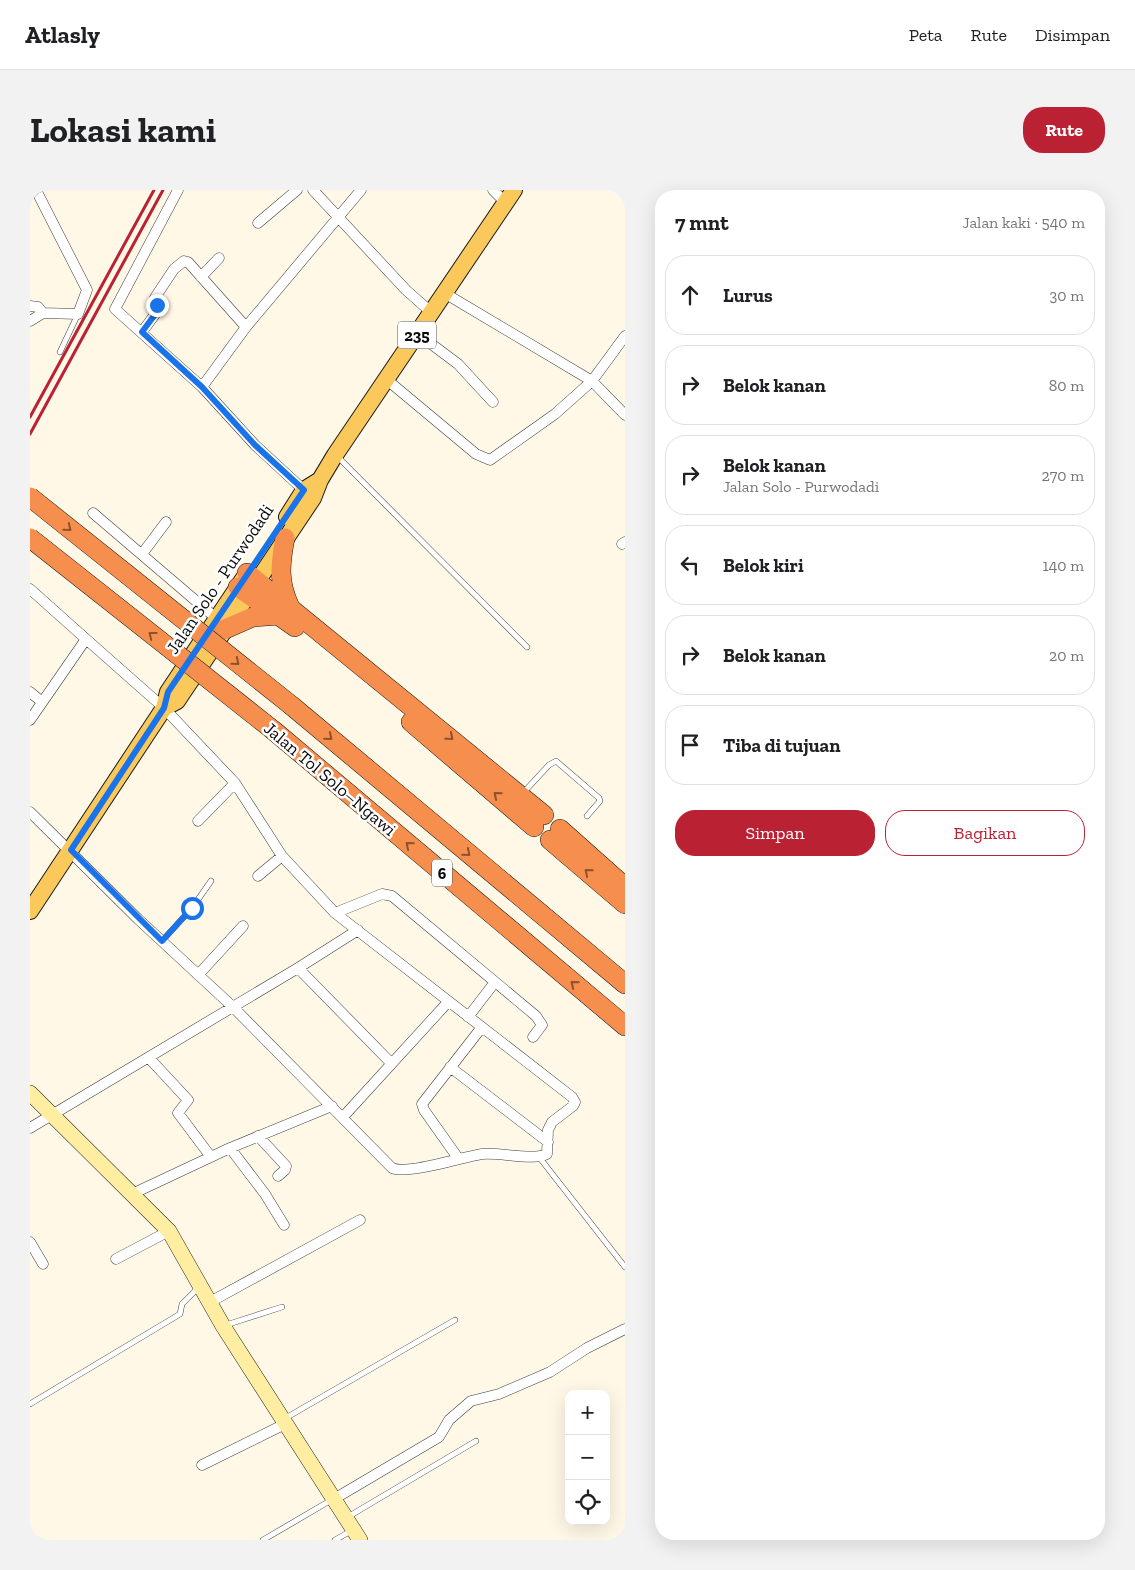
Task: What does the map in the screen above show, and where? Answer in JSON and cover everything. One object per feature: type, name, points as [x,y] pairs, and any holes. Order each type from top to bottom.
[{"type":"highway","name":"Jalan Tol Solo–Ngawi","points":[[30,498],[292,706],[623,982]]},
{"type":"highway","points":[[247,583],[285,611],[521,796],[539,821],[361,679],[285,611],[280,578],[288,526]]},
{"type":"highway","name":"Jalan Tol Solo–Ngawi","points":[[30,538],[273,730],[618,1021],[625,1030]]},
{"type":"highway","points":[[220,624],[285,611]]},
{"type":"highway","points":[[625,887],[555,834],[625,904]]},
{"type":"main road","name":"Jalan Solo - Purwodadi","points":[[30,911],[164,708],[176,701],[220,624],[247,583],[320,480],[510,196]]},
{"type":"main road","points":[[30,1093],[169,1231],[223,1326],[353,1529]]},
{"type":"street","points":[[30,321],[43,313],[78,314],[87,290],[36,190]]},
{"type":"street","points":[[178,190],[115,309],[202,387],[255,445],[309,494]]},
{"type":"street","points":[[258,223],[297,190]]},
{"type":"street","points":[[313,190],[406,290],[432,313]]},
{"type":"street","points":[[202,387],[246,327],[361,190]]},
{"type":"street","points":[[493,190],[510,196]]},
{"type":"street","points":[[201,277],[219,258]]},
{"type":"street","points":[[142,332],[159,309],[154,300],[156,296],[179,264],[188,262],[246,327]]},
{"type":"street","points":[[446,294],[592,381],[625,415]]},
{"type":"street","points":[[30,306],[38,307],[43,313]]},
{"type":"street","points":[[418,334],[458,364],[493,402]]},
{"type":"street","points":[[386,379],[476,454],[490,460],[555,414],[592,381],[625,336]]},
{"type":"street","points":[[93,513],[220,624]]},
{"type":"street","points":[[142,554],[166,522]]},
{"type":"street","points":[[30,589],[164,708],[235,783],[282,856],[336,913],[574,1100],[573,1106],[552,1122],[548,1130],[547,1154],[539,1157],[492,1153],[458,1158],[406,1171],[396,1170],[232,1007],[30,812]]},
{"type":"street","points":[[30,720],[86,639]]},
{"type":"street","points":[[30,692],[42,702]]},
{"type":"street","points":[[198,821],[235,783]]},
{"type":"street","points":[[258,876],[282,856]]},
{"type":"street","points":[[336,913],[387,893],[540,1021],[542,1025],[533,1037]]},
{"type":"street","points":[[198,975],[243,926]]},
{"type":"street","points":[[30,1128],[149,1058],[358,930]]},
{"type":"street","points":[[298,968],[391,1063]]},
{"type":"street","points":[[468,1017],[495,982]]},
{"type":"street","points":[[343,1116],[448,1002]]},
{"type":"street","points":[[458,1158],[422,1107],[422,1104],[482,1027]]},
{"type":"street","points":[[149,1058],[188,1100],[178,1113],[211,1158]]},
{"type":"street","points":[[450,1067],[548,1142]]},
{"type":"street","points":[[132,1194],[230,1148],[332,1106]]},
{"type":"street","points":[[258,1136],[286,1166],[285,1170],[278,1176]]},
{"type":"street","points":[[230,1148],[265,1194],[284,1225]]},
{"type":"street","points":[[210,1302],[360,1220]]},
{"type":"street","points":[[116,1259],[169,1231]]},
{"type":"street","points":[[30,1242],[44,1264]]},
{"type":"street","points":[[334,1499],[439,1437],[449,1420],[470,1401],[499,1394],[550,1372],[587,1348],[625,1329]]},
{"type":"street","points":[[202,1465],[285,1421]]},
{"type":"lane","points":[[60,352],[78,314]]},
{"type":"lane","points":[[336,455],[527,647]]},
{"type":"lane","points":[[521,796],[549,765],[556,762],[599,798],[600,801],[587,816]]},
{"type":"lane","points":[[162,941],[192,908],[211,881]]},
{"type":"lane","points":[[539,1157],[625,1267]]},
{"type":"lane","points":[[30,1404],[180,1314],[182,1304],[201,1285]]},
{"type":"lane","points":[[223,1326],[282,1307]]},
{"type":"lane","points":[[285,1421],[455,1320]]},
{"type":"lane","points":[[335,1540],[476,1441]]},
{"type":"lane","points":[[263,1540],[334,1499]]},
{"type":"railway","points":[[30,417],[154,190]]},
{"type":"railway","points":[[30,434],[163,190]]},
{"type":"route","points":[[157,305],[159,309],[142,332],[202,387],[255,445],[304,490],[216,618],[168,692],[164,708],[71,850],[162,941],[192,908]]}]
